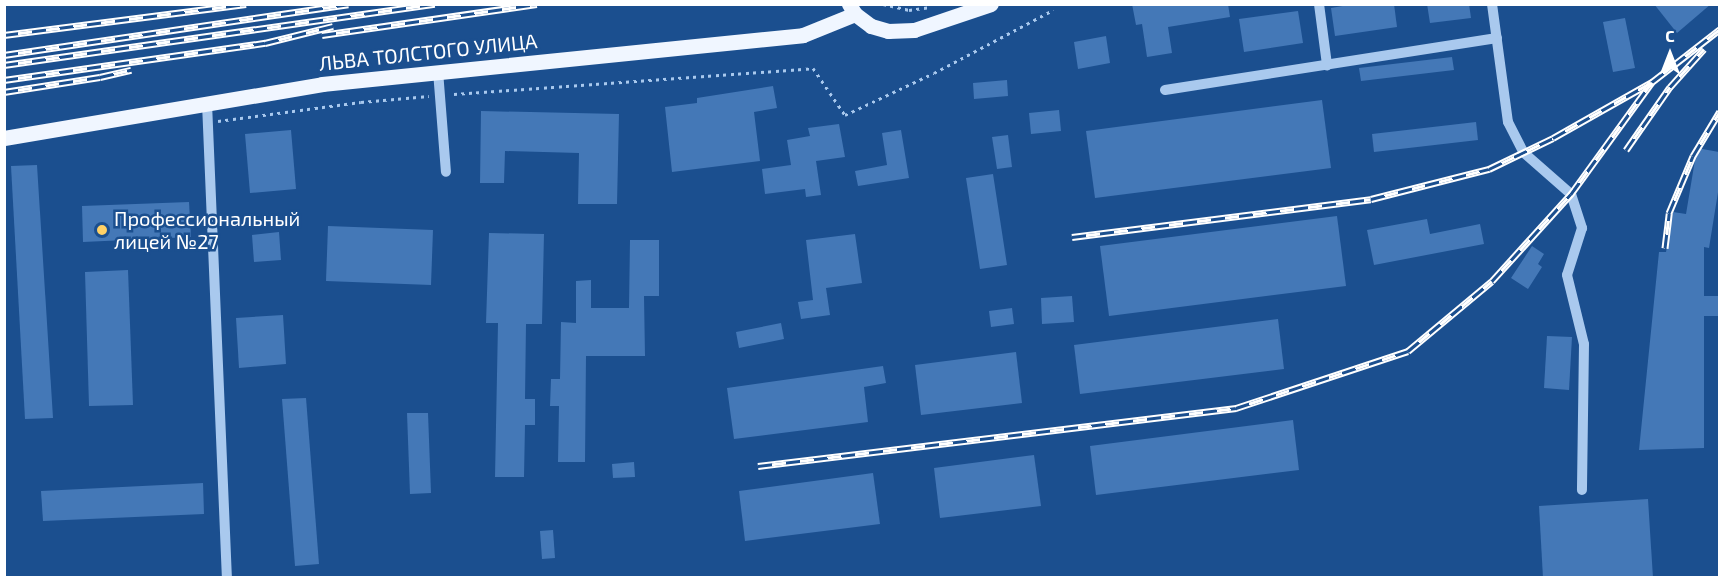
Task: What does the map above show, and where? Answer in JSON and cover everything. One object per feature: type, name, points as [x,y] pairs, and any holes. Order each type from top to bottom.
[{"type":"main road","points":[[852,9],[871,26],[888,31],[914,30],[991,4]]},
{"type":"main road","name":"ЛЬВА ТОЛСТОГО УЛИЦА","points":[[4,138],[322,84],[803,34],[852,9]]},
{"type":"street","points":[[1319,4],[1327,65]]},
{"type":"street","points":[[1492,4],[1508,122],[1522,152],[1571,194],[1582,228],[1567,275],[1584,344],[1582,490]]},
{"type":"street","points":[[1165,90],[1497,38]]},
{"type":"street","points":[[438,71],[446,172]]},
{"type":"street","points":[[207,103],[227,578]]},
{"type":"path","points":[[883,4],[909,10],[936,6]]},
{"type":"path","points":[[454,94],[813,68],[845,115],[934,73],[1053,10]]},
{"type":"path","points":[[208,123],[362,102],[431,96]]},
{"type":"building","points":[[1132,4],[1228,4],[1230,17],[1168,27],[1172,53],[1147,57],[1142,24],[1136,25]]},
{"type":"building","points":[[1354,4],[1394,4],[1397,27],[1335,36],[1331,8]]},
{"type":"building","points":[[1427,4],[1469,4],[1471,18],[1430,23]]},
{"type":"building","points":[[1654,4],[1711,4],[1677,33]]},
{"type":"building","points":[[1298,11],[1303,43],[1244,52],[1239,19]]},
{"type":"building","points":[[1625,18],[1635,68],[1613,72],[1603,22]]},
{"type":"building","points":[[1106,36],[1110,63],[1078,69],[1074,42]]},
{"type":"building","points":[[1452,57],[1454,70],[1361,81],[1359,68]]},
{"type":"building","points":[[1007,80],[1008,96],[974,99],[973,83]]},
{"type":"building","points":[[773,86],[777,108],[754,112],[760,161],[672,172],[665,107],[697,103],[697,98]]},
{"type":"building","points":[[1322,100],[1331,168],[1095,198],[1086,131]]},
{"type":"building","points":[[1059,110],[1061,131],[1031,134],[1029,113]]},
{"type":"building","points":[[481,111],[619,114],[617,204],[578,204],[579,153],[505,151],[504,183],[480,183]]},
{"type":"building","points":[[1476,122],[1478,140],[1374,152],[1372,134]]},
{"type":"building","points":[[839,124],[845,157],[816,161],[821,195],[806,197],[805,189],[765,194],[762,169],[791,165],[787,140],[810,136],[808,128]]},
{"type":"building","points":[[291,130],[296,189],[250,193],[245,134]]},
{"type":"building","points":[[901,130],[909,178],[858,186],[855,171],[887,165],[882,133]]},
{"type":"building","points":[[1008,135],[1012,167],[997,169],[992,137]]},
{"type":"building","points":[[1697,148],[1719,152],[1719,186],[1709,248],[1704,247],[1704,296],[1719,296],[1719,316],[1704,316],[1704,448],[1639,450],[1659,252],[1666,252],[1673,212],[1686,214]]},
{"type":"building","points":[[37,165],[53,418],[25,419],[11,166]]},
{"type":"building","points":[[993,174],[1007,265],[980,269],[966,178]]},
{"type":"building","points":[[189,202],[191,237],[83,242],[82,206]]},
{"type":"building","points":[[1337,216],[1346,286],[1109,316],[1100,246]]},
{"type":"building","points":[[1427,219],[1430,234],[1480,224],[1484,244],[1374,265],[1367,230]]},
{"type":"building","points":[[328,226],[433,230],[431,285],[326,281]]},
{"type":"building","points":[[279,232],[281,260],[254,262],[252,235]]},
{"type":"building","points":[[489,233],[544,234],[542,324],[526,324],[525,399],[535,399],[535,425],[525,425],[524,477],[495,477],[498,323],[486,323]]},
{"type":"building","points":[[855,234],[862,283],[826,288],[830,315],[801,319],[798,302],[813,300],[806,240]]},
{"type":"building","points":[[630,240],[659,240],[659,296],[644,296],[645,356],[586,356],[585,462],[558,462],[559,406],[550,406],[551,379],[560,379],[561,322],[576,323],[576,281],[591,280],[591,308],[629,308]]},
{"type":"building","points":[[1532,246],[1544,254],[1538,264],[1542,267],[1528,289],[1511,278]]},
{"type":"building","points":[[128,270],[133,405],[89,406],[85,272]]},
{"type":"building","points":[[1072,296],[1074,322],[1042,324],[1041,298]]},
{"type":"building","points":[[1012,308],[1014,324],[991,327],[989,311]]},
{"type":"building","points":[[283,315],[286,364],[239,368],[236,318]]},
{"type":"building","points":[[1278,319],[1284,369],[1080,394],[1074,345]]},
{"type":"building","points":[[781,323],[784,339],[739,348],[736,332]]},
{"type":"building","points":[[1547,336],[1572,337],[1569,390],[1544,388]]},
{"type":"building","points":[[1016,352],[1022,403],[921,415],[915,365]]},
{"type":"building","points":[[883,366],[886,383],[864,387],[868,422],[734,439],[727,388]]},
{"type":"building","points":[[306,398],[319,564],[295,566],[282,399]]},
{"type":"building","points":[[407,413],[428,413],[431,493],[410,494]]},
{"type":"building","points":[[1293,420],[1299,470],[1096,495],[1090,446]]},
{"type":"building","points":[[1034,455],[1041,506],[940,518],[934,468]]},
{"type":"building","points":[[634,462],[635,477],[613,478],[612,464]]},
{"type":"building","points":[[873,473],[880,524],[745,541],[739,491]]},
{"type":"building","points":[[203,483],[204,514],[43,521],[41,491]]},
{"type":"building","points":[[1648,499],[1653,578],[1543,578],[1539,506]]},
{"type":"building","points":[[553,530],[555,558],[542,559],[540,531]]},
{"type":"railway","points":[[4,35],[246,4]]},
{"type":"railway","points":[[4,55],[348,4]]},
{"type":"railway","points":[[4,65],[435,4]]},
{"type":"railway","points":[[322,35],[537,4]]},
{"type":"railway","points":[[4,80],[265,43],[333,26]]},
{"type":"railway","points":[[1072,237],[1371,199],[1489,169],[1553,138],[1652,82],[1720,29]]},
{"type":"railway","points":[[1626,150],[1670,87],[1704,49]]},
{"type":"railway","points":[[4,92],[131,70]]},
{"type":"railway","points":[[758,466],[1236,408],[1408,351],[1492,281],[1571,194],[1652,82]]},
{"type":"railway","points":[[1665,248],[1669,213],[1693,156],[1720,111]]},
{"type":"place","name":"Профессиональный лицей №27","points":[[102,230]]}]
